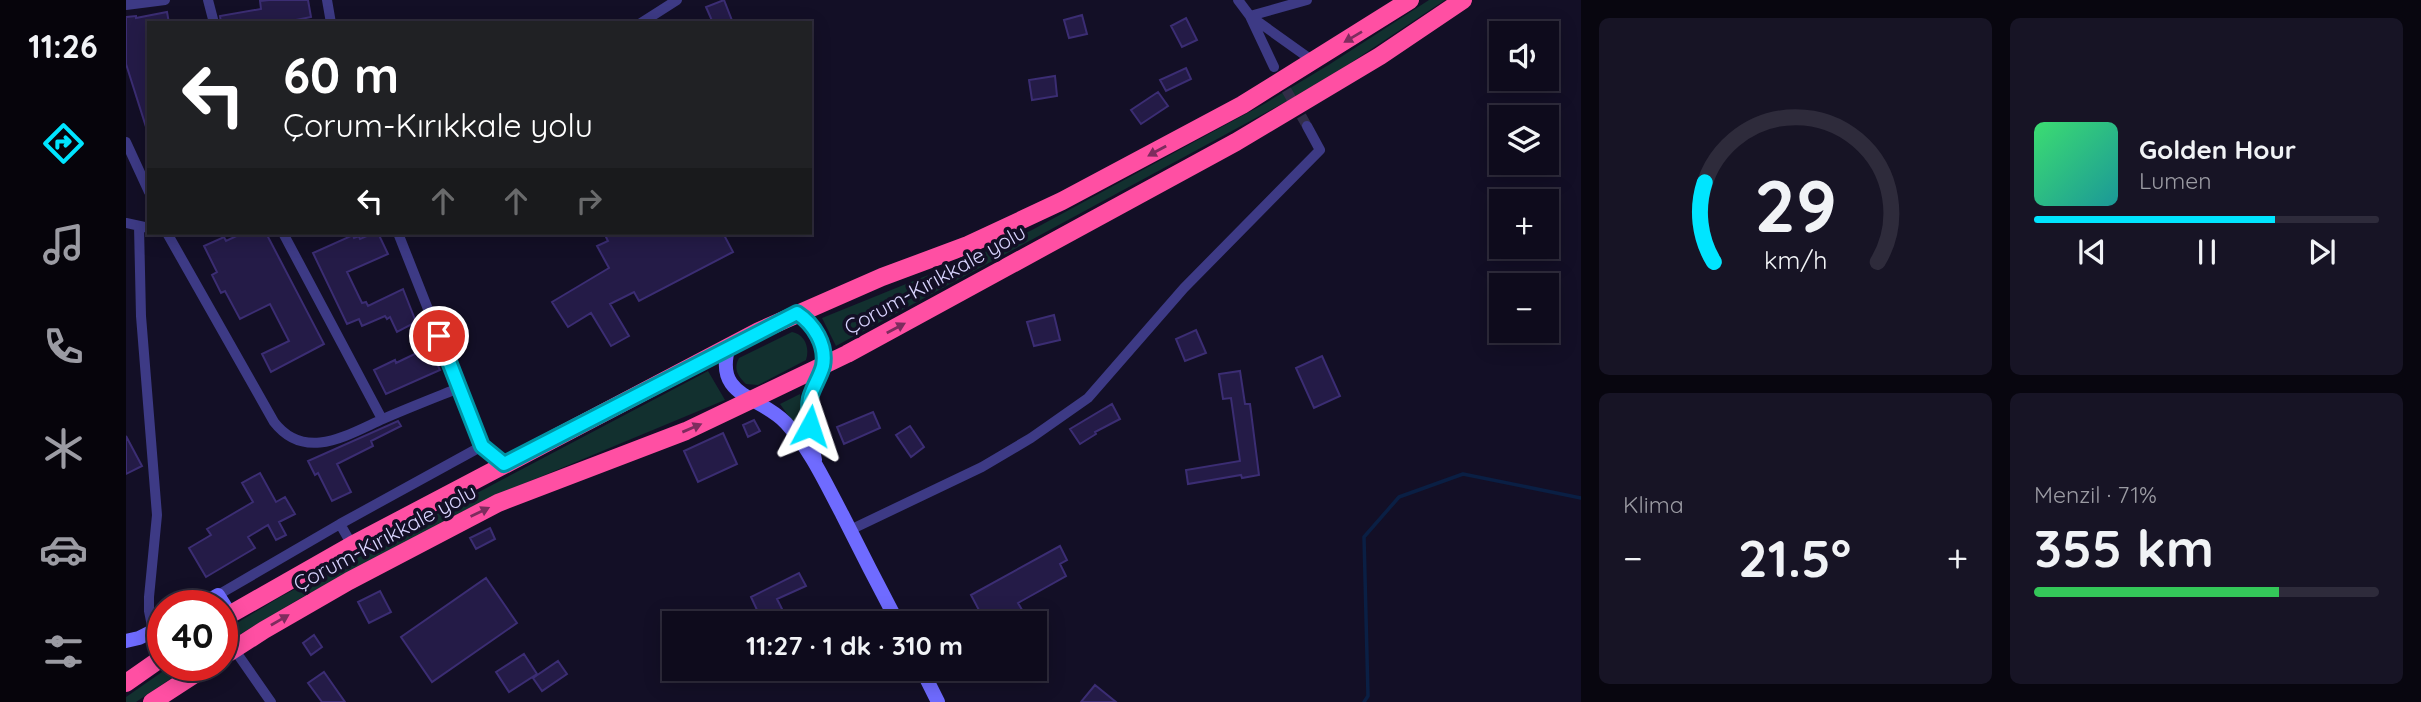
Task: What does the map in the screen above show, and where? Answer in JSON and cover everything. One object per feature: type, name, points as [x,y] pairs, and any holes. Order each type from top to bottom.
[{"type":"highway","name":"Çorum-Kırıkkale yolu","points":[[238,610],[352,545],[729,346],[797,313],[882,276],[968,245],[1062,201],[1242,105],[1410,0]]},
{"type":"highway","name":"Çorum-Kırıkkale yolu","points":[[238,647],[349,581],[498,503],[686,430],[823,367],[1247,136],[1369,63],[1463,0]]},
{"type":"highway","points":[[126,683],[147,668]]},
{"type":"highway","points":[[152,702],[184,681]]},
{"type":"street","points":[[126,5],[165,0]]},
{"type":"street","points":[[208,0],[213,21]]},
{"type":"street","points":[[327,0],[331,21]]},
{"type":"street","points":[[643,21],[677,0]]},
{"type":"street","points":[[1238,0],[1250,16],[1273,67]]},
{"type":"street","points":[[1250,16],[1307,0]]},
{"type":"street","points":[[1250,16],[1313,61]]},
{"type":"street","points":[[850,530],[982,467],[1031,438],[1088,398],[1184,288],[1320,150],[1307,125]]},
{"type":"street","points":[[126,142],[147,188]]},
{"type":"street","points":[[126,223],[144,227],[141,316],[158,515],[150,590]]},
{"type":"street","points":[[168,235],[280,429],[298,440],[331,442],[459,388]]},
{"type":"street","points":[[284,235],[382,419]]},
{"type":"street","points":[[399,235],[482,446],[504,464]]},
{"type":"street","points":[[797,313],[812,326],[823,354],[823,367],[810,398],[808,411],[815,461]]},
{"type":"street","points":[[729,346],[725,360],[728,379],[742,395],[774,412],[786,423],[815,461],[892,611]]},
{"type":"street","points":[[227,590],[482,446]]},
{"type":"street","points":[[340,524],[352,545]]},
{"type":"street","points":[[126,640],[147,634]]},
{"type":"street","points":[[238,664],[271,702]]},
{"type":"street","points":[[928,681],[938,702]]},
{"type":"green space","points":[[1429,0],[1445,0],[1289,100],[836,346],[822,318],[985,252],[1032,230],[1264,104]]},
{"type":"green space","points":[[792,332],[805,342],[806,360],[758,385],[746,384],[737,372],[739,358]]},
{"type":"green space","points":[[708,371],[725,400],[487,499],[299,599],[238,635],[238,622],[280,597]]},
{"type":"green space","points":[[800,394],[807,442],[780,404]]},
{"type":"green space","points":[[149,681],[167,681],[136,702],[126,702],[126,697]]},
{"type":"building","points":[[308,0],[311,17],[291,21],[221,21],[220,16],[261,9],[260,1]]},
{"type":"building","points":[[724,0],[732,21],[712,21],[706,7]]},
{"type":"building","points":[[167,12],[169,21],[147,21],[147,130],[126,64],[126,17],[136,18]]},
{"type":"building","points":[[1082,15],[1087,34],[1069,38],[1064,20]]},
{"type":"building","points":[[1186,18],[1197,40],[1182,47],[1171,26]]},
{"type":"building","points":[[1186,68],[1191,79],[1166,91],[1160,80]]},
{"type":"building","points":[[1055,76],[1057,96],[1032,100],[1029,80]]},
{"type":"building","points":[[1158,92],[1168,106],[1141,124],[1131,110]]},
{"type":"building","points":[[239,235],[267,235],[324,344],[271,372],[262,354],[289,341],[270,304],[240,319],[225,291],[221,293],[212,275],[217,272],[204,246],[224,237],[226,241]]},
{"type":"building","points":[[353,235],[354,238],[359,236],[360,239],[379,235],[388,254],[347,272],[362,303],[366,302],[368,306],[403,289],[416,322],[397,332],[390,317],[387,319],[385,316],[362,326],[359,319],[347,324],[313,253]]},
{"type":"building","points":[[605,235],[724,235],[733,252],[639,301],[634,292],[610,304],[629,336],[611,346],[591,313],[568,327],[552,302],[609,268],[597,246],[608,241]]},
{"type":"building","points":[[1054,315],[1060,340],[1034,346],[1027,322]]},
{"type":"building","points":[[1196,330],[1206,353],[1185,361],[1176,339]]},
{"type":"building","points":[[429,347],[440,370],[386,394],[374,370]]},
{"type":"building","points":[[1322,356],[1340,396],[1314,408],[1296,368]]},
{"type":"building","points":[[1240,371],[1245,404],[1250,404],[1259,475],[1242,478],[1241,475],[1188,484],[1186,470],[1240,461],[1231,398],[1223,399],[1219,374]]},
{"type":"building","points":[[1112,404],[1120,419],[1095,432],[1096,434],[1080,444],[1070,429]]},
{"type":"building","points":[[873,412],[880,428],[844,444],[837,427]]},
{"type":"building","points":[[754,420],[760,431],[748,437],[743,425]]},
{"type":"building","points":[[398,421],[401,426],[371,441],[373,446],[337,464],[351,492],[332,501],[318,473],[315,475],[308,461]]},
{"type":"building","points":[[910,426],[924,447],[911,457],[896,435]]},
{"type":"building","points":[[723,433],[737,464],[698,482],[684,451]]},
{"type":"building","points":[[126,436],[142,466],[126,474]]},
{"type":"building","points":[[260,473],[276,502],[285,497],[295,514],[279,522],[286,535],[276,540],[268,525],[248,537],[255,548],[206,577],[189,548],[211,535],[207,529],[253,502],[242,483]]},
{"type":"building","points":[[490,528],[495,539],[476,549],[470,538]]},
{"type":"building","points":[[1060,546],[1067,560],[1060,564],[1066,576],[1018,603],[1023,611],[979,611],[971,595]]},
{"type":"building","points":[[799,573],[806,586],[777,599],[783,611],[757,611],[751,597]]},
{"type":"building","points":[[486,578],[517,623],[432,682],[401,637]]},
{"type":"building","points":[[380,591],[391,612],[369,623],[358,602]]},
{"type":"building","points":[[314,635],[322,647],[311,655],[303,643]]},
{"type":"building","points":[[524,654],[537,674],[509,692],[496,672]]},
{"type":"building","points":[[558,661],[567,674],[542,691],[533,678]]},
{"type":"building","points":[[324,672],[345,702],[322,702],[308,683]]},
{"type":"building","points":[[1095,685],[1116,702],[1081,702]]},
{"type":"waterway","points":[[1364,702],[1368,696],[1364,537],[1399,497],[1463,474],[1581,498]]},
{"type":"tunnel","points":[[1279,77],[1307,126]]},
{"type":"route","points":[[439,336],[482,446],[504,464],[797,313],[812,326],[823,354],[823,367],[810,398],[810,426]]}]
